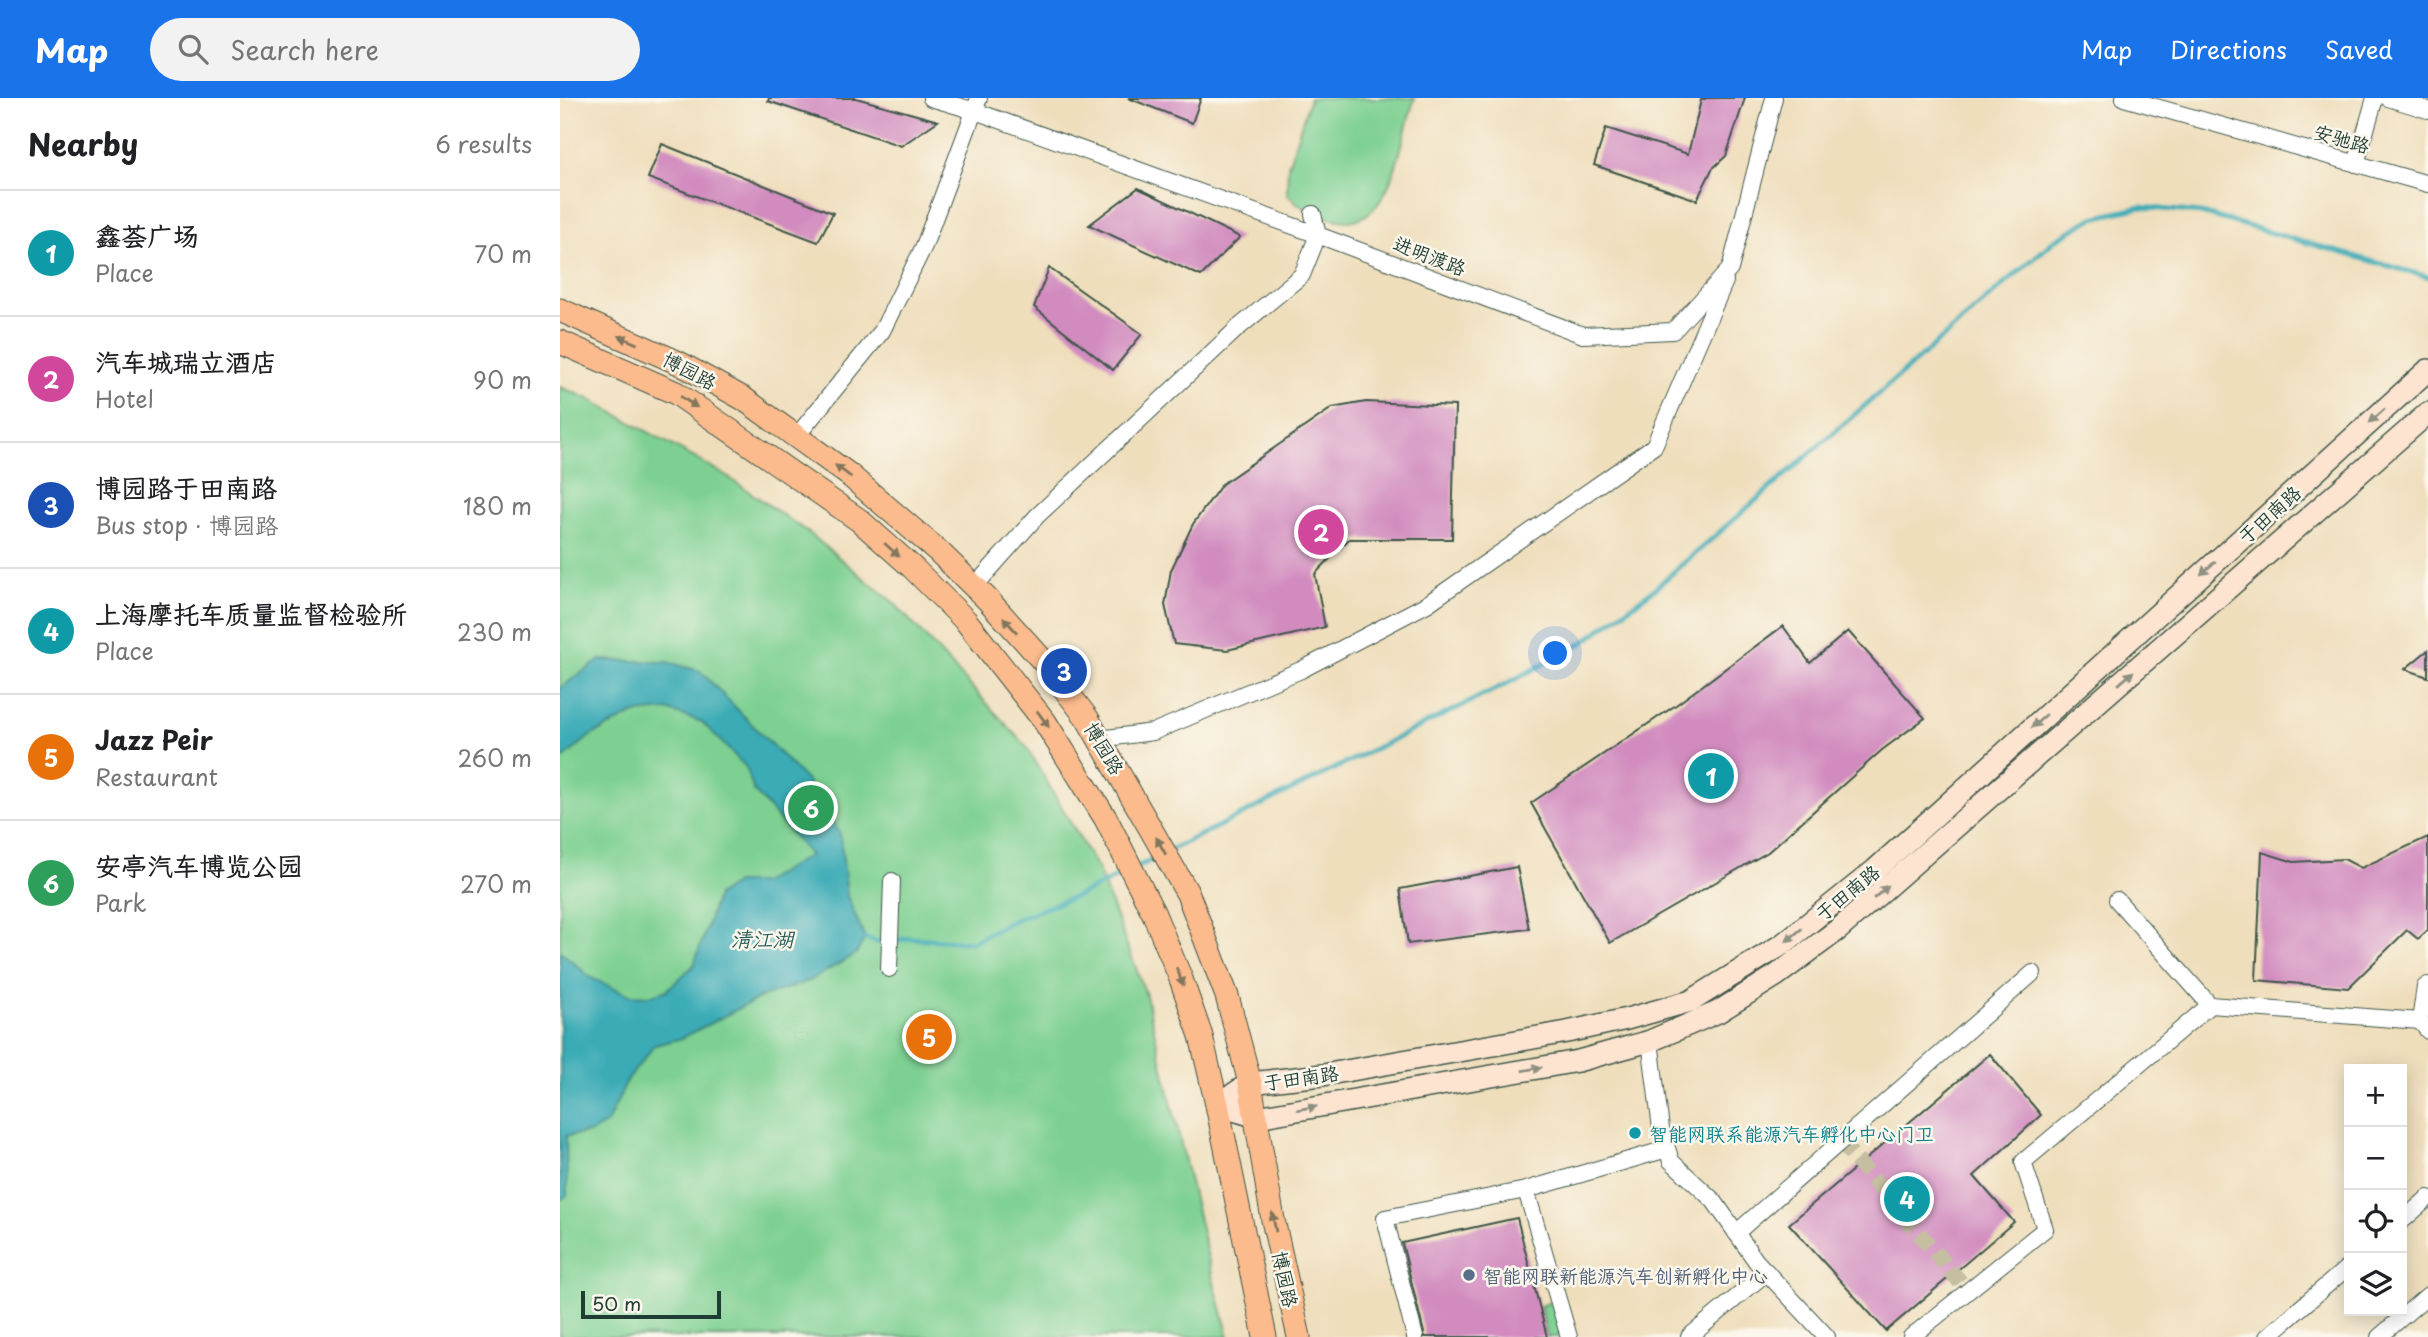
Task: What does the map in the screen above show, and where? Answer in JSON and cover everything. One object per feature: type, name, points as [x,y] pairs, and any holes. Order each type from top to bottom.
[{"type":"main road","name":"博园路","points":[[560,310],[679,363],[744,399],[848,474],[938,551],[974,587],[1045,663],[1087,718],[1188,894],[1227,996],[1250,1083],[1273,1220],[1299,1337]]},
{"type":"main road","name":"博园路","points":[[560,342],[676,393],[859,520],[913,568],[974,631],[1045,722],[1106,819],[1154,914],[1181,979],[1201,1036],[1265,1337]]},
{"type":"street","name":"进明渡路","points":[[931,98],[977,104],[1583,335],[1674,331],[1730,269],[1774,98]]},
{"type":"street","name":"安驰路","points":[[2124,98],[2428,184]]},
{"type":"street","points":[[2357,164],[2375,98]]},
{"type":"street","points":[[2388,98],[2428,110]]},
{"type":"street","points":[[796,437],[882,331],[924,246],[977,104]]},
{"type":"street","points":[[974,587],[1037,516],[1238,328],[1301,275],[1318,234],[1313,214]]},
{"type":"street","points":[[1099,738],[1153,732],[1301,670],[1427,604],[1654,446],[1730,269]]},
{"type":"street","name":"于田南路","points":[[1217,1105],[1250,1083],[1323,1074],[1567,1032],[1627,1019],[1691,1001],[1733,977],[1783,944],[1875,870],[2428,370]]},
{"type":"street","name":"于田南路","points":[[1217,1105],[1257,1117],[1578,1061],[1650,1041],[1718,1012],[1777,975],[1839,929],[2428,413]]},
{"type":"street","points":[[1980,775],[1997,791]]},
{"type":"street","points":[[889,969],[892,881]]},
{"type":"street","points":[[2117,900],[2210,1005],[2424,1026],[2425,987],[2428,985]]},
{"type":"street","points":[[1737,1233],[2033,973]]},
{"type":"street","points":[[1911,1337],[1931,1331],[2045,1229],[2023,1161],[2210,1005]]},
{"type":"street","points":[[1650,1041],[1661,1129],[1671,1161],[1714,1201],[1767,1272],[1826,1337]]},
{"type":"street","points":[[1415,1337],[1385,1218],[1526,1189],[1667,1149]]},
{"type":"street","points":[[1526,1189],[1569,1337]]},
{"type":"street","points":[[2407,1216],[2428,1198]]},
{"type":"street","points":[[2267,1337],[2344,1270]]},
{"type":"street","points":[[1689,1337],[1767,1272]]},
{"type":"street","points":[[2379,1337],[2428,1295]]},
{"type":"green space","points":[[1310,98],[1415,98],[1399,157],[1382,198],[1370,212],[1354,220],[1334,219],[1314,213],[1297,204],[1287,194],[1288,166]]},
{"type":"green space","points":[[560,387],[589,399],[725,475],[809,533],[894,603],[1026,746],[1098,870],[1145,992],[1229,1337],[560,1337]]},
{"type":"green space","points":[[1554,1301],[1563,1337],[1547,1337],[1540,1306]]},
{"type":"water","name":"清江湖","points":[[600,660],[667,662],[700,671],[807,781],[840,834],[847,896],[865,938],[856,954],[809,981],[761,997],[682,1038],[655,1045],[628,1079],[607,1123],[590,1133],[566,1136],[567,1195],[560,1201],[560,951],[591,978],[630,995],[649,996],[667,990],[694,965],[717,896],[736,883],[762,883],[810,855],[754,791],[746,767],[702,722],[667,710],[635,713],[590,736],[564,758],[560,757],[560,688]]},
{"type":"building","points":[[769,98],[856,98],[938,121],[901,146],[768,101]]},
{"type":"building","points":[[1128,98],[1201,98],[1192,123]]},
{"type":"building","points":[[1745,98],[1726,156],[1712,169],[1697,200],[1594,165],[1606,128],[1688,154],[1701,100]]},
{"type":"building","points":[[662,144],[833,213],[818,242],[648,178]]},
{"type":"building","points":[[1138,188],[1240,237],[1201,276],[1089,225]]},
{"type":"building","points":[[1049,268],[1142,334],[1113,370],[1034,307]]},
{"type":"building","points":[[1366,402],[1455,406],[1452,539],[1349,539],[1315,574],[1325,627],[1227,650],[1174,644],[1165,605],[1171,570],[1193,524],[1222,484],[1332,408]]},
{"type":"building","points":[[1783,626],[1810,663],[1848,631],[1925,718],[1882,750],[1768,852],[1610,943],[1531,803],[1676,705]]},
{"type":"building","points":[[2428,650],[2428,677],[2405,669]]},
{"type":"building","points":[[2428,837],[2428,930],[2418,939],[2407,930],[2348,988],[2256,980],[2262,852],[2294,862],[2344,859],[2361,868]]},
{"type":"building","points":[[1517,867],[1529,929],[1408,944],[1400,889]]},
{"type":"building","points":[[1990,1054],[2041,1115],[1974,1176],[2014,1222],[1886,1331],[1789,1224]]},
{"type":"building","name":"智能网联新能源汽车创新孵化中心","points":[[1517,1218],[1547,1337],[1425,1337],[1402,1243]]},
{"type":"waterway","points":[[1168,851],[1510,682],[1581,644],[1653,590],[2055,240],[2093,218],[2141,207],[2201,213],[2428,277]]},
{"type":"waterway","points":[[1137,867],[1160,856]]},
{"type":"waterway","points":[[865,938],[880,943],[910,938],[972,942],[1016,919],[1080,895],[1125,873]]},
{"type":"tunnel","points":[[1841,1142],[1968,1291]]},
{"type":"place","name":"汽车城瑞立酒店","points":[[1321,532]]},
{"type":"place","name":"博园路于田南路","points":[[1064,671]]},
{"type":"place","name":"鑫荟广场","points":[[1711,776]]},
{"type":"place","name":"安亭汽车博览公园","points":[[811,808]]},
{"type":"place","name":"Jazz Peir","points":[[929,1037]]},
{"type":"place","name":"智能网联系能源汽车孵化中心门卫","points":[[1635,1133]]},
{"type":"place","name":"上海摩托车质量监督检验所","points":[[1907,1199]]},
{"type":"place","name":"智能网联新能源汽车创新孵化中心","points":[[1469,1275]]}]
